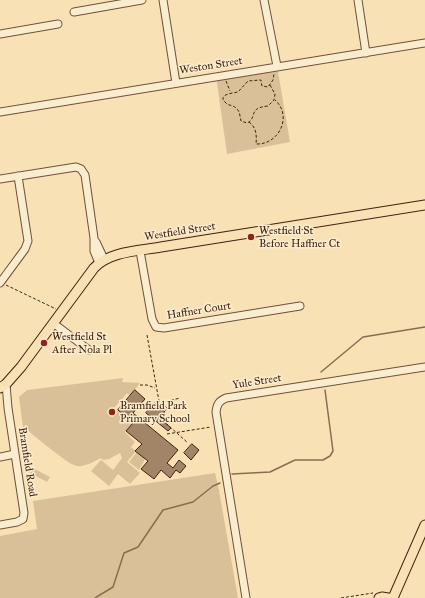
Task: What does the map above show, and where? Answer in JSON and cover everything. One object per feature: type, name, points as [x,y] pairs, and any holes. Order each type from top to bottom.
[{"type":"main road","name":"Westfield Street","points":[[101,261],[119,254],[425,205]]},
{"type":"main road","points":[[2,386],[21,367],[61,312],[101,261]]},
{"type":"main road","points":[[393,598],[425,525]]},
{"type":"main road","points":[[376,596],[388,598]]},
{"type":"street","points":[[74,12],[142,0]]},
{"type":"street","points":[[163,0],[176,83]]},
{"type":"street","points":[[264,0],[276,69]]},
{"type":"street","points":[[358,0],[366,53]]},
{"type":"street","points":[[0,34],[58,24]]},
{"type":"street","name":"Weston Street","points":[[0,112],[176,83],[276,69],[425,43]]},
{"type":"street","points":[[0,179],[76,166],[81,169],[85,175],[94,238],[94,251],[101,261]]},
{"type":"street","points":[[2,281],[25,249],[28,241],[18,176]]},
{"type":"street","name":"Haffner Court","points":[[140,251],[152,319],[156,327],[164,328],[300,306]]},
{"type":"street","points":[[54,323],[89,350]]},
{"type":"street","name":"Yule Street","points":[[246,598],[226,483],[216,412],[217,405],[221,400],[226,398],[425,367]]},
{"type":"street","name":"Bramfield Road","points":[[0,525],[17,522],[23,519],[24,513],[8,408],[3,399],[2,386]]},
{"type":"street","points":[[0,457],[15,454]]},
{"type":"path","points":[[270,85],[274,91],[274,100],[268,106],[261,107],[256,110],[249,122],[246,124],[242,122],[238,109],[233,105],[228,104],[224,98],[226,94],[230,92],[238,92],[247,82],[251,80],[261,80],[261,84],[265,87],[270,85],[276,69]]},
{"type":"path","points":[[226,79],[230,92]]},
{"type":"path","points":[[249,122],[255,130],[256,144],[262,143],[277,134],[283,124],[283,113],[278,103],[274,100]]},
{"type":"path","points":[[2,281],[61,312]]},
{"type":"path","points":[[147,335],[159,401],[167,408]]},
{"type":"path","points":[[140,385],[147,384],[156,388]]},
{"type":"path","points":[[161,403],[180,398]]},
{"type":"path","points":[[173,406],[167,408],[160,418],[188,443]]},
{"type":"path","points":[[167,434],[211,427]]},
{"type":"path","points":[[341,598],[376,596]]},
{"type":"shaded area","points":[[277,66],[290,142],[227,154],[216,76]]},
{"type":"shaded area","points":[[123,378],[122,382],[140,383],[130,396],[127,393],[114,408],[129,420],[133,417],[136,420],[125,432],[135,442],[131,447],[136,451],[127,462],[140,473],[130,484],[118,474],[109,486],[91,471],[101,460],[113,470],[122,458],[120,453],[109,459],[103,460],[100,458],[92,463],[77,466],[59,455],[23,427],[19,397],[27,390]]},
{"type":"shaded area","points":[[137,452],[145,459],[139,470],[129,462]]},
{"type":"shaded area","points":[[33,468],[50,477],[47,482],[30,473]]},
{"type":"shaded area","points":[[215,473],[238,598],[0,598],[0,536],[37,529],[33,501]]},
{"type":"building","points":[[135,390],[145,399],[133,413],[178,450],[167,463],[173,468],[179,460],[186,466],[180,473],[176,470],[170,478],[161,470],[154,479],[141,469],[148,461],[135,451],[142,444],[126,431],[133,423],[118,410]]},
{"type":"building","points":[[155,403],[165,412],[160,418],[171,428],[168,431],[146,413]]},
{"type":"building","points":[[192,444],[199,450],[191,460],[184,453]]},
{"type":"waterway","points":[[321,372],[363,337],[425,327]]},
{"type":"waterway","points":[[232,474],[270,472],[295,460],[323,460],[330,456],[333,451],[325,390]]},
{"type":"waterway","points":[[95,598],[113,587],[124,553],[138,547],[163,510],[193,502],[213,486],[220,483]]},
{"type":"place","name":"Westfield St Before Haffner Ct","points":[[251,237]]},
{"type":"place","name":"Westfield St After Nola Pl","points":[[44,343]]},
{"type":"place","name":"Bramfield Park Primary School","points":[[112,412]]}]
